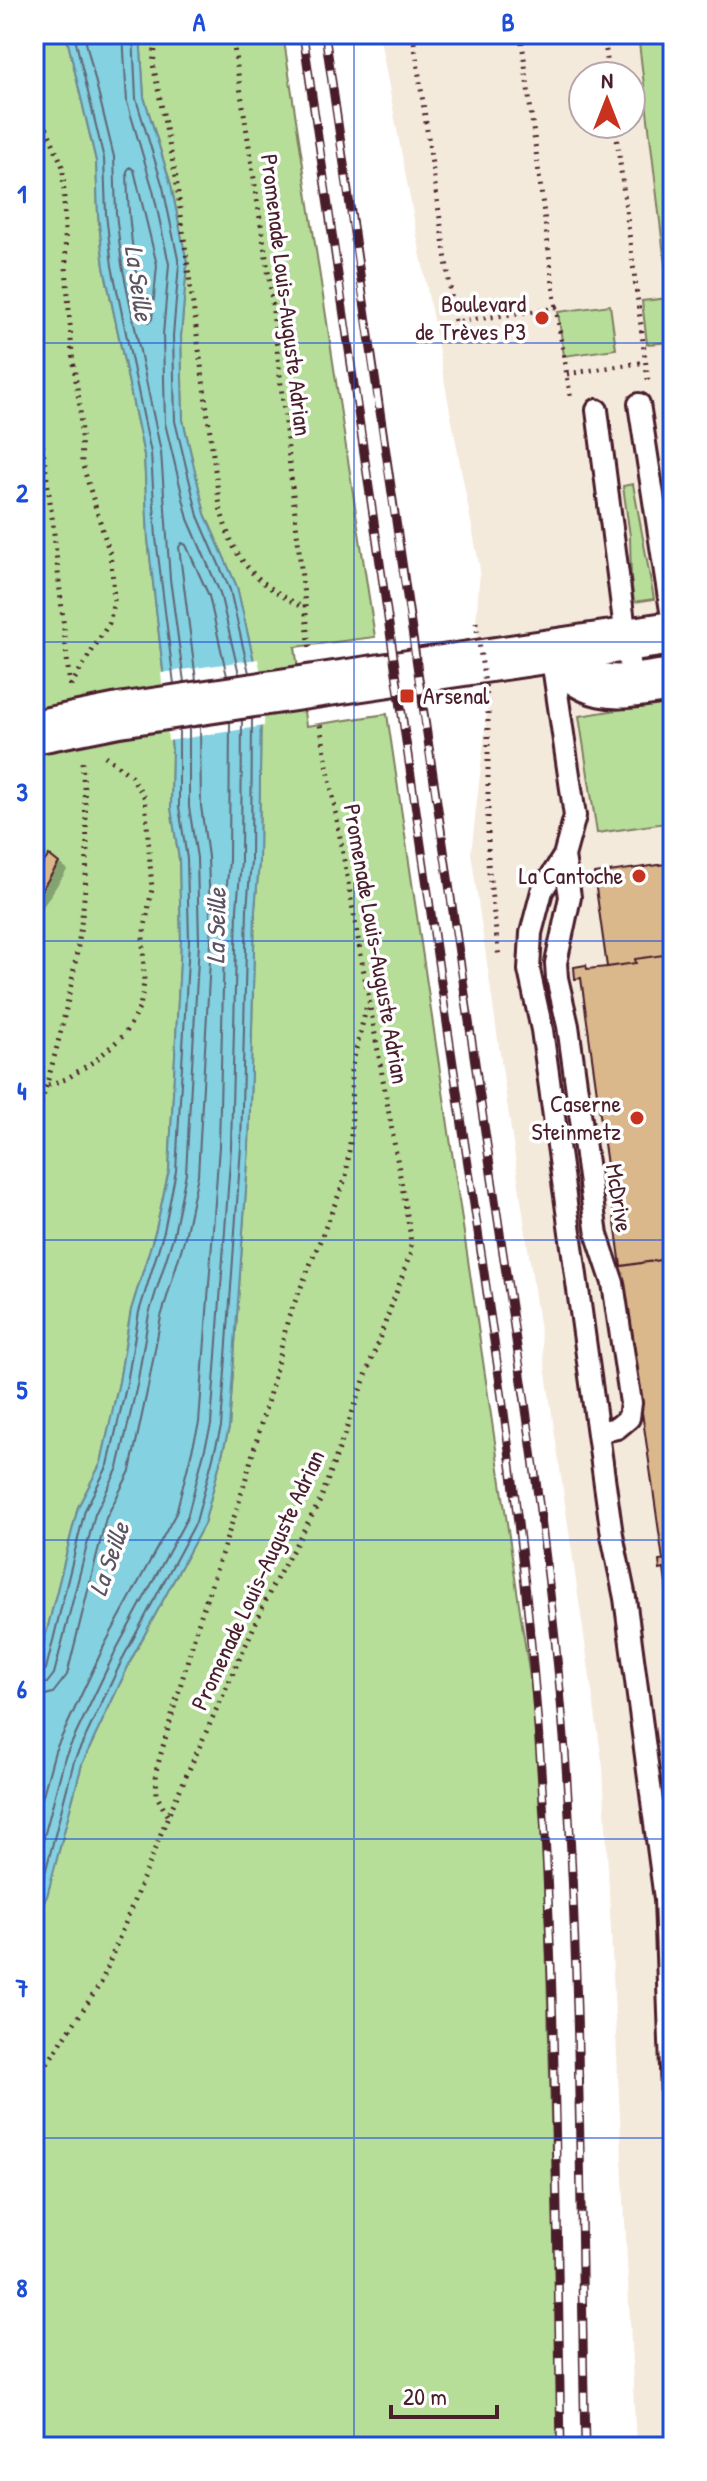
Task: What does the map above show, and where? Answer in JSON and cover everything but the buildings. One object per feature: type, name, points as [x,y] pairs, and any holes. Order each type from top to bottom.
[{"type":"street","points":[[34,732],[119,715],[673,633]]},
{"type":"street","points":[[551,651],[570,672],[589,683],[617,687],[673,680]]},
{"type":"lane","points":[[644,396],[673,624]]},
{"type":"lane","points":[[597,410],[632,685]]},
{"type":"lane","points":[[551,651],[575,816],[564,856],[542,891],[531,933],[529,970],[542,1030],[612,1535],[625,1598],[665,1899],[673,2125]]},
{"type":"lane","points":[[563,720],[566,708],[589,683]]},
{"type":"lane","name":"McDrive","points":[[564,856],[570,897],[558,951],[557,978],[568,1026],[597,1235],[613,1283],[631,1403],[629,1418],[617,1428],[599,1432]]},
{"type":"path","name":"Promenade Louis-Auguste Adrian","points":[[157,34],[153,64],[176,178],[220,507],[227,537],[242,561],[260,580],[305,608],[270,284],[232,34]]},
{"type":"path","points":[[413,34],[455,322],[556,308]]},
{"type":"path","points":[[521,34],[556,308],[572,405]]},
{"type":"path","points":[[604,34],[607,60]]},
{"type":"path","points":[[34,98],[63,167],[66,266],[72,354],[80,407],[82,463],[110,554],[114,600],[109,623],[70,686],[34,382]]},
{"type":"path","points":[[617,140],[646,362],[644,396]]},
{"type":"path","points":[[567,374],[646,362]]},
{"type":"path","points":[[476,622],[488,704],[488,863],[502,973]]},
{"type":"path","name":"Promenade Louis-Auguste Adrian","points":[[34,2083],[101,1983],[168,1816],[272,1587],[320,1501],[411,1252],[368,1000],[308,687]]},
{"type":"path","points":[[47,1085],[66,1079],[96,1060],[125,1034],[140,1007],[144,983],[143,937],[152,889],[145,798],[131,776],[104,755]]},
{"type":"path","points":[[34,1126],[60,1035],[80,938],[87,872],[82,760]]},
{"type":"path","points":[[168,1816],[157,1796],[156,1771],[198,1624],[240,1499],[288,1319],[346,1177],[352,1126],[351,1070],[368,1000]]},
{"type":"shaded area","name":"Caserne Steinmetz","points":[[379,34],[673,34],[673,2447],[636,2447],[603,1768],[471,853],[488,704],[476,622],[480,570]]},
{"type":"green space","points":[[34,34],[66,34],[96,161],[104,267],[144,455],[148,539],[172,749],[171,808],[179,859],[181,942],[169,1170],[156,1229],[131,1310],[101,1463],[78,1507],[34,1682]]},
{"type":"green space","points":[[140,34],[283,34],[375,637],[295,647],[306,726],[387,714],[541,1752],[560,2447],[34,2447],[34,1921],[47,1896],[82,1764],[132,1658],[204,1524],[229,1428],[249,1147],[259,862],[261,692],[237,587],[205,514],[183,420],[181,336],[187,263],[171,185],[144,97]]},
{"type":"green space","points":[[638,34],[668,34],[673,79],[673,342],[647,344],[642,301],[669,298],[647,111],[647,60],[641,60]]},
{"type":"green space","points":[[610,305],[616,349],[564,356],[558,312]]},
{"type":"green space","points":[[633,484],[654,599],[634,602],[623,486]]},
{"type":"green space","points":[[673,701],[673,822],[597,833],[579,716]]},
{"type":"water","name":"La Seille","points":[[66,34],[140,34],[144,97],[171,185],[187,263],[181,336],[183,420],[205,514],[237,587],[261,692],[259,862],[249,1147],[229,1428],[204,1524],[132,1658],[82,1764],[47,1896],[34,1921],[34,1682],[78,1507],[101,1463],[131,1310],[156,1229],[169,1170],[181,942],[179,859],[171,808],[172,749],[148,539],[144,455],[104,267],[96,161]]},
{"type":"pier","points":[[258,659],[265,692],[264,726],[168,741],[161,673]]},
{"type":"railway","points":[[303,34],[495,1345],[524,1577],[546,1852],[556,2150],[561,2447]]},
{"type":"railway","points":[[325,34],[528,1424],[558,1669],[574,1925],[585,2447]]},
{"type":"place","name":"Boulevard de Trèves P3","points":[[542,318]]},
{"type":"place","name":"Arsenal","points":[[407,696]]},
{"type":"place","name":"La Cantoche","points":[[639,876]]},
{"type":"place","name":"Caserne Steinmetz","points":[[637,1118]]}]
